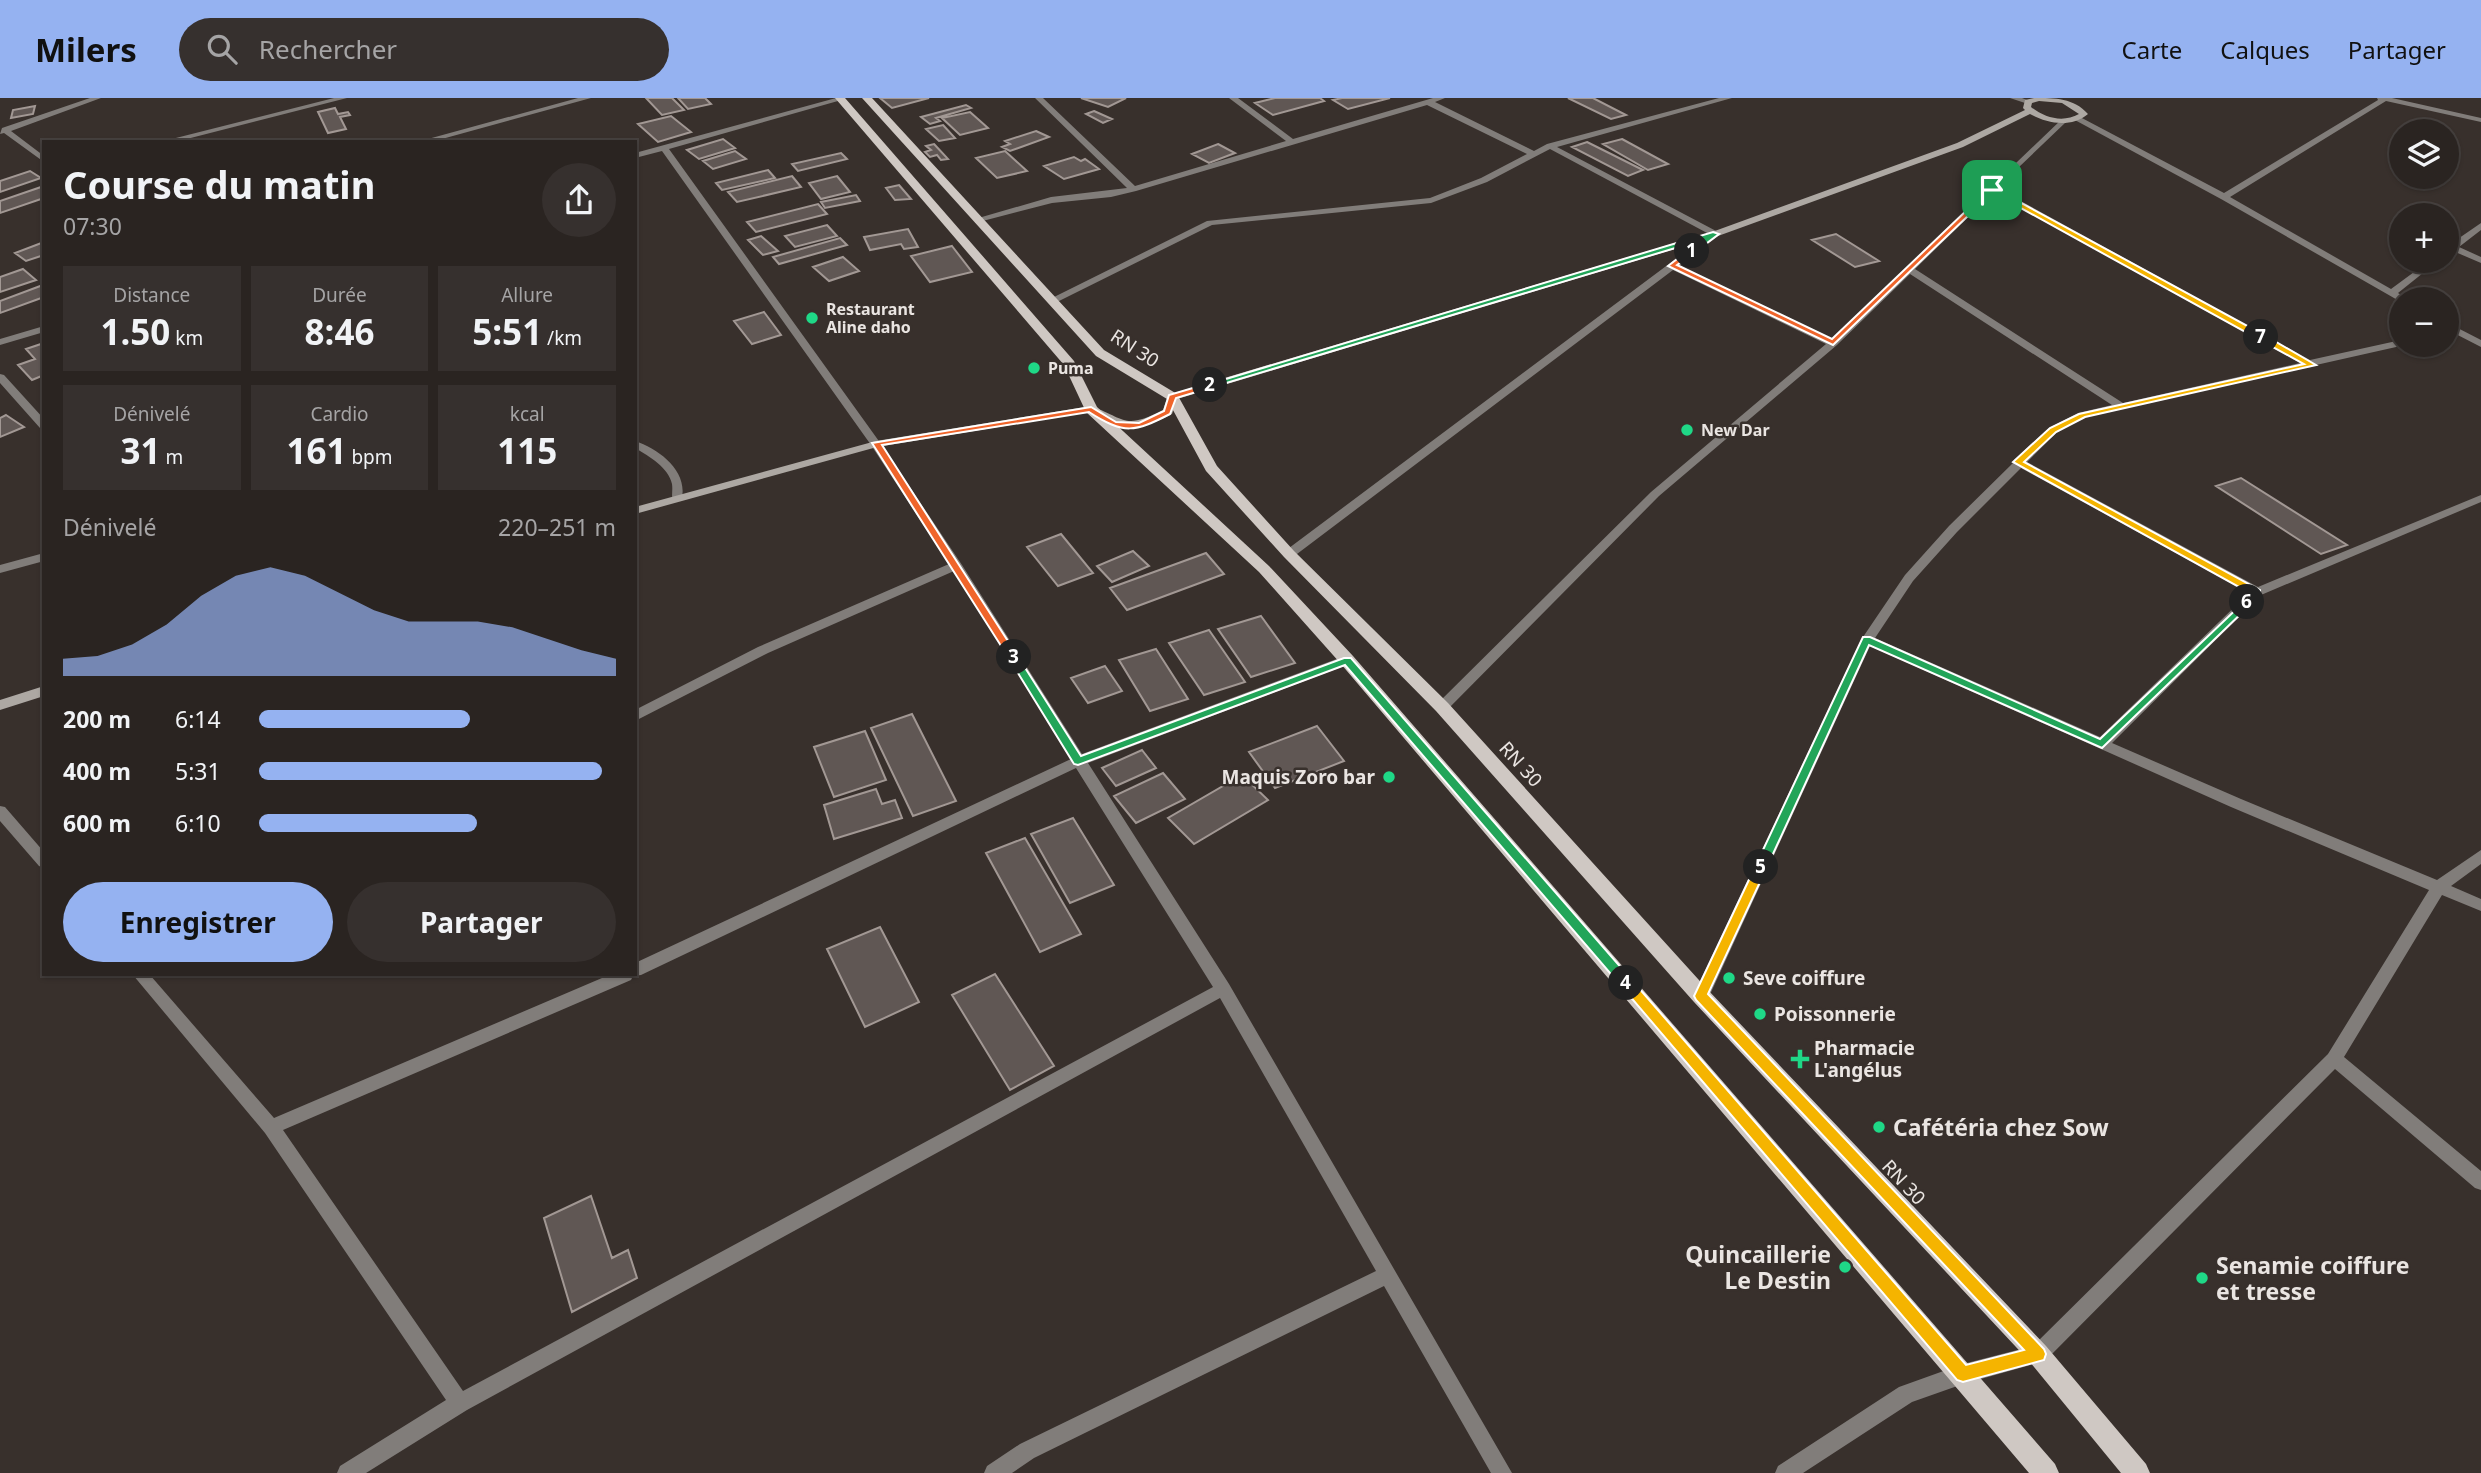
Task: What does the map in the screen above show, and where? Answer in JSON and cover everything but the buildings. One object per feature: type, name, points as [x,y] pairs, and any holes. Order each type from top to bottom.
[{"type":"main road","points":[[840,98],[1070,365],[1091,409],[1264,569],[1347,660],[2046,1473]]},
{"type":"main road","name":"RN 30","points":[[867,98],[1100,353],[1172,397],[1211,468],[1289,554],[1442,707],[1701,996],[2038,1354],[2137,1473]]},
{"type":"street","points":[[3,131],[96,98]]},
{"type":"street","points":[[172,140],[343,98]]},
{"type":"street","points":[[429,140],[587,98]]},
{"type":"street","points":[[637,155],[840,98]]},
{"type":"street","points":[[1039,98],[1133,189]]},
{"type":"street","points":[[1233,98],[1292,142]]},
{"type":"street","points":[[1053,301],[1210,223],[1432,200],[1484,180],[1550,146],[1728,98]]},
{"type":"street","points":[[637,510],[876,443],[1091,409],[1114,424],[1140,426],[1167,412],[1172,397],[1715,234],[1960,145],[2029,107],[2048,99],[2067,100],[2082,111],[2082,117],[2062,121],[2029,107],[2014,98]]},
{"type":"street","points":[[2224,197],[2383,98],[2481,120]]},
{"type":"street","points":[[978,221],[1051,200],[1133,189],[1435,99],[1533,154]]},
{"type":"street","points":[[2077,119],[2224,197],[2389,291]]},
{"type":"street","points":[[1442,707],[1655,495],[1833,343],[2062,121]]},
{"type":"street","points":[[3,131],[42,159]]},
{"type":"street","points":[[1550,146],[1715,234]]},
{"type":"street","points":[[664,148],[876,443],[956,565],[1223,989],[1502,1473]]},
{"type":"street","points":[[1992,190],[2311,365]]},
{"type":"street","points":[[2459,242],[2481,226]]},
{"type":"street","points":[[1289,554],[1715,234]]},
{"type":"street","points":[[2459,252],[2481,260]]},
{"type":"street","points":[[1672,266],[1833,343]]},
{"type":"street","points":[[1910,270],[2121,407]]},
{"type":"street","points":[[2400,287],[2418,273]]},
{"type":"street","points":[[0,342],[42,329]]},
{"type":"street","points":[[2459,333],[2481,344]]},
{"type":"street","points":[[1701,996],[1867,640],[1909,578],[2018,462],[2053,430],[2082,415],[2389,346]]},
{"type":"street","points":[[0,377],[42,424]]},
{"type":"street","points":[[637,445],[649,450],[666,466],[677,481],[677,499]]},
{"type":"street","points":[[2018,462],[2257,592]]},
{"type":"street","points":[[2102,744],[2257,592],[2481,498]]},
{"type":"street","points":[[0,569],[42,558]]},
{"type":"street","points":[[637,715],[763,650],[956,565]]},
{"type":"street","points":[[1867,640],[2102,744],[2481,905]]},
{"type":"street","points":[[637,969],[1078,761],[1347,660]]},
{"type":"street","points":[[0,705],[42,692]]},
{"type":"street","points":[[0,811],[42,860]]},
{"type":"street","points":[[1785,1473],[1906,1394],[1963,1374],[2038,1354],[2334,1059],[2438,888],[2481,856]]},
{"type":"street","points":[[142,976],[271,1127],[460,1403]]},
{"type":"street","points":[[271,1127],[623,976]]},
{"type":"street","points":[[347,1473],[460,1403],[1223,989]]},
{"type":"street","points":[[2334,1059],[2481,1182]]},
{"type":"street","points":[[994,1473],[1027,1451],[1388,1275]]},
{"type":"place","name":"Restaurant Aline daho","points":[[812,318]]},
{"type":"place","name":"Puma","points":[[1034,368]]},
{"type":"place","name":"New Dar","points":[[1687,430]]},
{"type":"place","name":"Maquis Zoro bar","points":[[1389,777]]},
{"type":"place","name":"Seve coiffure","points":[[1729,978]]},
{"type":"place","name":"Poissonnerie","points":[[1760,1014]]},
{"type":"place","name":"Pharmacie L'angélus","points":[[1800,1059]]},
{"type":"place","name":"Cafétéria chez Sow","points":[[1879,1127]]},
{"type":"place","name":"Quincaillerie Le Destin","points":[[1845,1267]]},
{"type":"place","name":"Senamie coiffure et tresse","points":[[2202,1278]]},
{"type":"route","points":[[1992,190],[2311,365],[2082,415],[2053,430],[2018,462],[2257,592],[2102,744],[1867,640],[1701,996],[2038,1354],[1963,1374],[1347,660],[1078,761],[956,565],[876,443],[1091,409],[1114,424],[1140,426],[1167,412],[1172,397],[1715,234],[1672,266],[1833,343],[1992,190]]}]
